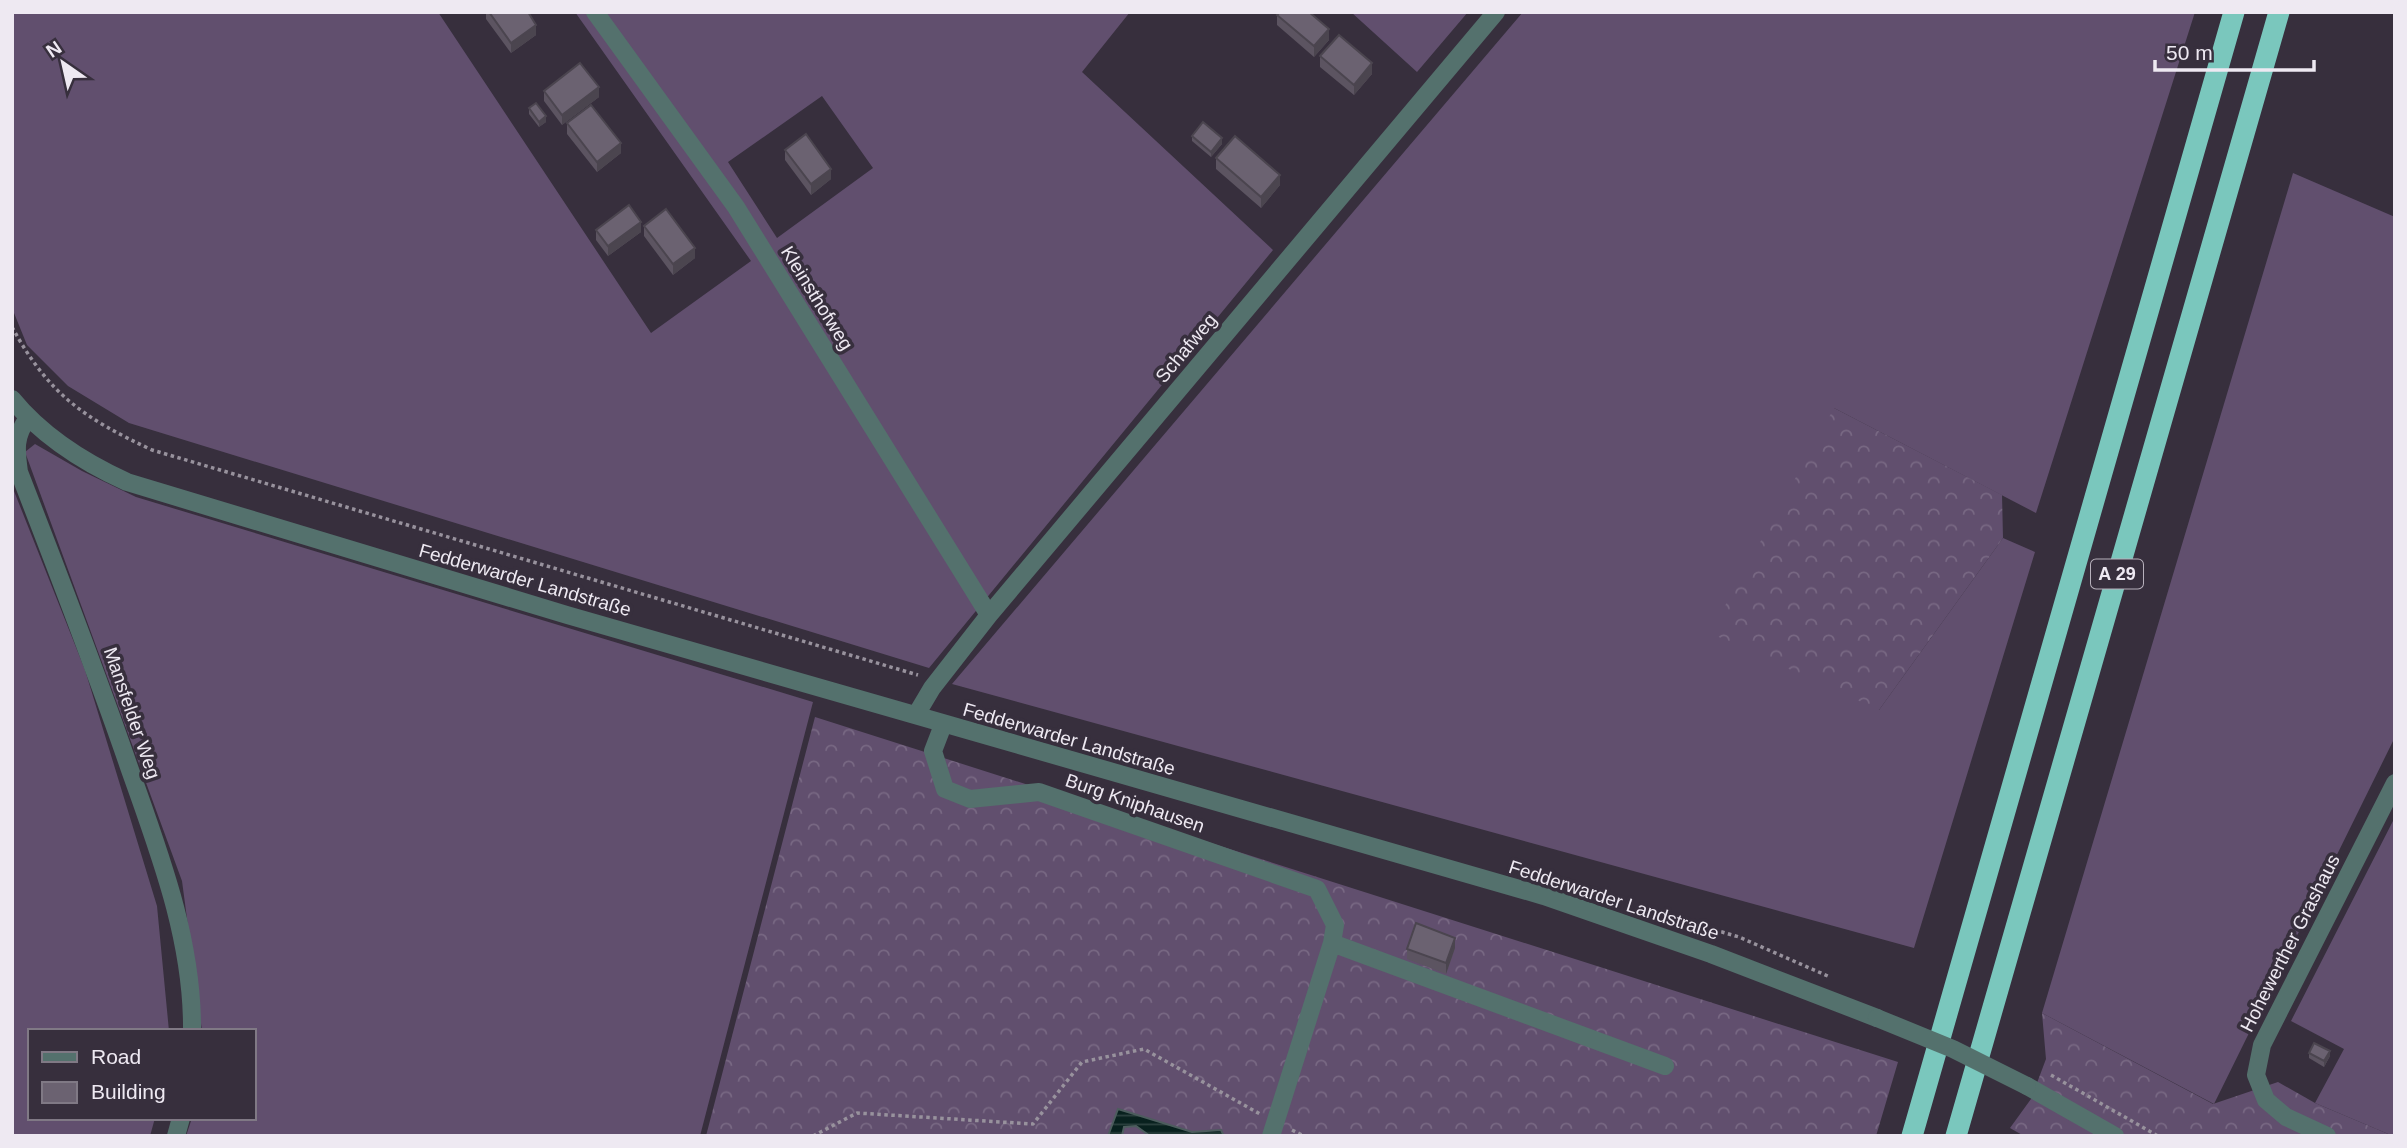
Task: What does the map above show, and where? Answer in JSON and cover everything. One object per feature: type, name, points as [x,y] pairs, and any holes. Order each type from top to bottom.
[{"type":"highway","name":"A 29","points":[[1912,1136],[2234,12]]},
{"type":"highway","name":"A 29","points":[[1956,1136],[2279,12]]},
{"type":"street","name":"Kleinsthofweg","points":[[595,12],[736,206],[989,615]]},
{"type":"street","name":"Schafweg","points":[[916,715],[932,688],[989,615],[1496,12]]},
{"type":"street","name":"Fedderwarder Landstraße","points":[[12,399],[28,418],[61,447],[127,482],[567,615],[1544,896],[1711,954],[1952,1049],[2028,1086],[2115,1136]]},
{"type":"street","name":"Mansfelder Weg","points":[[28,418],[18,431],[15,447],[19,472],[91,658],[171,886],[192,1000],[191,1029]]},
{"type":"street","name":"Burg Kniphausen","points":[[943,724],[933,751],[946,789],[970,799],[1039,792],[1317,889],[1335,925],[1332,943],[1273,1129]]},
{"type":"street","name":"Hohewerther Grashaus","points":[[2327,1136],[2286,1117],[2266,1100],[2256,1075],[2262,1045],[2395,783]]},
{"type":"street","points":[[1332,943],[1665,1066]]},
{"type":"path","points":[[12,327],[28,357],[77,409],[152,450],[918,675],[932,688]]},
{"type":"path","points":[[813,1136],[857,1113],[1033,1124],[1082,1062],[1144,1049],[1273,1129],[1304,1136]]},
{"type":"path","points":[[2045,1073],[2158,1136]]},
{"type":"green space","points":[[12,12],[438,12],[651,333],[751,261],[575,12],[1130,12],[1082,72],[1273,250],[929,668],[129,423],[68,386],[27,345],[12,308]],"holes":[[[822,96],[873,168],[777,238],[728,162]]]},
{"type":"green space","points":[[1351,12],[1468,12],[1417,72]]},
{"type":"green space","points":[[1523,12],[2195,12],[2036,513],[1834,408],[1879,710],[2003,538],[2035,552],[1914,948],[952,684]]},
{"type":"green space","points":[[2293,173],[2395,217],[2395,737],[2214,1104],[2042,1013]]},
{"type":"green space","points":[[1834,408],[2002,495],[2003,538],[1879,710],[1710,633]]},
{"type":"green space","points":[[35,444],[136,497],[813,702],[700,1136],[186,1136],[191,1120],[256,1120],[256,1029],[202,1029],[182,881],[25,452]]},
{"type":"green space","points":[[12,486],[85,670],[157,906],[169,1029],[28,1029],[28,1120],[154,1120],[150,1136],[12,1136]]},
{"type":"green space","points":[[815,717],[1898,1062],[1876,1136],[706,1136]]},
{"type":"green space","points":[[2395,817],[2393,1136],[2315,1103],[2344,1049],[2291,1021]]},
{"type":"green space","points":[[2042,1013],[2213,1104],[2278,1082],[2315,1103],[2393,1136],[2024,1136],[2010,1128],[2031,1099],[2046,1059]]},
{"type":"shaded area","points":[[1118,1109],[1192,1132],[1221,1130],[1224,1136],[1150,1136],[1136,1126],[1124,1127],[1122,1136],[1108,1136]]},
{"type":"building","points":[[489,12],[528,12],[536,25],[511,43]]},
{"type":"building","points":[[1280,12],[1309,12],[1329,29],[1314,46],[1277,15]]},
{"type":"building","points":[[1339,35],[1372,63],[1354,85],[1320,56]]},
{"type":"building","points":[[580,63],[599,87],[562,115],[544,91]]},
{"type":"building","points":[[536,103],[546,116],[539,122],[529,108]]},
{"type":"building","points":[[591,105],[621,143],[597,162],[567,123]]},
{"type":"building","points":[[1203,122],[1222,138],[1211,152],[1192,136]]},
{"type":"building","points":[[806,134],[831,169],[811,184],[785,150]]},
{"type":"building","points":[[1235,136],[1280,175],[1261,197],[1216,158]]},
{"type":"building","points":[[629,205],[641,222],[608,246],[596,230]]},
{"type":"building","points":[[666,209],[695,248],[673,264],[644,226]]},
{"type":"building","points":[[1416,923],[1455,938],[1446,963],[1407,949]]},
{"type":"building","points":[[2314,1043],[2330,1051],[2324,1061],[2309,1053]]}]
